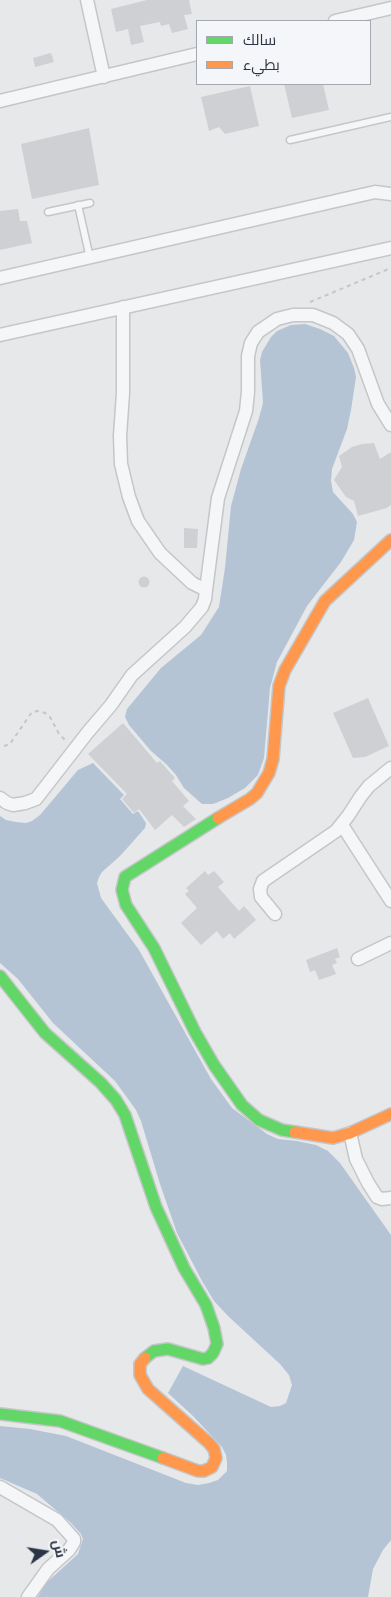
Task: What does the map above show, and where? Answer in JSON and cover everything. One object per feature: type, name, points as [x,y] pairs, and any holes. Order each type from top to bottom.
[{"type":"street","points":[[87,0],[104,77]]},
{"type":"street","points":[[339,20],[391,8]]},
{"type":"street","points":[[0,101],[196,54]]},
{"type":"street","points":[[0,278],[375,192],[391,194]]},
{"type":"street","points":[[0,335],[123,306],[391,248]]},
{"type":"street","points":[[123,306],[120,446],[121,464],[129,497],[138,521],[160,553],[192,583],[206,590]]},
{"type":"street","points":[[0,798],[13,805],[36,799],[136,672],[172,640],[202,607],[218,498],[247,405],[248,356],[251,343],[258,332],[268,323],[296,314],[313,315],[327,320],[348,334],[358,349],[378,404],[391,425]]},
{"type":"street","points":[[391,540],[325,601],[285,670],[279,686],[273,759],[269,773],[257,793],[125,877],[122,890],[126,905],[154,948],[195,1032],[214,1065],[242,1105],[259,1120],[282,1130],[333,1138],[350,1133],[391,1114]]},
{"type":"street","points":[[275,914],[261,897],[260,889],[264,881],[342,825],[369,786],[391,768]]},
{"type":"street","points":[[342,825],[391,901]]},
{"type":"street","points":[[358,959],[391,943]]},
{"type":"street","points":[[0,976],[45,1033],[101,1083],[116,1100],[125,1115],[156,1207],[184,1268],[206,1305],[217,1344],[213,1353],[208,1358],[203,1359],[168,1349],[154,1350],[140,1364],[140,1374],[148,1389],[209,1443],[214,1450],[216,1458],[212,1467],[204,1471],[198,1471],[60,1421],[0,1414]]},
{"type":"street","points":[[350,1133],[359,1168],[368,1183],[377,1197],[382,1199],[391,1198]]},
{"type":"street","points":[[0,1486],[57,1520],[74,1539],[69,1550],[48,1569],[28,1597]]},
{"type":"lane","points":[[290,140],[391,117]]},
{"type":"lane","points":[[48,212],[90,203]]},
{"type":"lane","points":[[78,206],[90,258]]},
{"type":"path","points":[[296,314],[297,307],[391,268]]},
{"type":"path","points":[[4,746],[10,744],[32,712],[38,711],[50,717],[58,734],[76,747]]},
{"type":"water","points":[[305,324],[334,336],[348,353],[354,368],[356,377],[351,410],[347,429],[332,469],[331,481],[333,492],[353,514],[357,522],[354,540],[341,562],[307,606],[277,662],[270,688],[264,758],[258,775],[245,788],[228,798],[213,804],[202,804],[184,788],[176,775],[151,751],[129,725],[125,717],[127,709],[161,668],[201,635],[219,607],[231,506],[263,403],[260,360],[262,352],[277,331],[291,325]]},
{"type":"water","points":[[93,763],[124,795],[120,799],[133,814],[138,811],[146,823],[145,828],[99,877],[97,883],[101,898],[139,950],[211,1079],[232,1108],[267,1134],[278,1139],[316,1145],[328,1151],[340,1163],[391,1235],[391,1540],[383,1550],[373,1569],[368,1597],[38,1597],[45,1584],[78,1554],[83,1539],[70,1522],[37,1494],[0,1478],[0,1426],[30,1429],[66,1436],[186,1483],[198,1485],[218,1480],[227,1471],[227,1462],[222,1447],[168,1393],[183,1366],[271,1407],[286,1403],[292,1385],[289,1375],[280,1364],[228,1316],[214,1301],[202,1281],[177,1233],[136,1110],[115,1081],[53,1023],[18,979],[0,963],[0,816],[6,820],[16,822],[26,823],[32,821],[40,815],[78,770]]},
{"type":"building","points":[[147,0],[189,0],[192,14],[184,15],[188,29],[172,33],[169,24],[161,26],[160,22],[140,26],[144,42],[131,45],[128,29],[116,32],[111,9]]},
{"type":"building","points":[[51,53],[54,62],[35,67],[33,58]]},
{"type":"building","points":[[284,85],[323,85],[329,110],[292,118]]},
{"type":"building","points":[[250,86],[259,126],[225,134],[219,127],[209,131],[201,97]]},
{"type":"building","points":[[89,128],[99,185],[32,199],[21,144]]},
{"type":"building","points":[[18,209],[20,221],[27,221],[32,243],[0,250],[0,211]]},
{"type":"building","points":[[374,443],[380,459],[391,452],[391,505],[387,508],[358,516],[354,501],[346,497],[334,480],[342,467],[339,456],[352,447]]},
{"type":"building","points":[[184,528],[198,529],[197,548],[184,548]]},
{"type":"building","points":[[142,577],[146,577],[149,582],[148,586],[142,587],[139,584],[139,580]]},
{"type":"building","points":[[368,698],[389,746],[365,757],[353,758],[333,713]]},
{"type":"building","points":[[123,723],[157,763],[160,761],[175,778],[172,781],[189,801],[183,806],[196,819],[184,827],[172,815],[155,830],[139,809],[134,813],[122,799],[127,794],[88,754]]},
{"type":"building","points":[[205,871],[208,875],[214,871],[224,882],[218,887],[239,911],[244,906],[256,920],[234,939],[230,933],[223,939],[217,931],[201,945],[181,923],[197,908],[185,894],[189,891],[186,888]]},
{"type":"building","points":[[337,948],[340,957],[335,959],[337,963],[332,965],[336,974],[319,980],[315,970],[310,972],[306,960]]},
{"type":"traffic: fast","points":[[218,818],[125,877],[122,890],[126,905],[154,948],[195,1032],[214,1065],[242,1105],[259,1120],[282,1130],[295,1132]]},
{"type":"traffic: fast","points":[[0,976],[45,1033],[101,1083],[116,1100],[125,1115],[156,1207],[184,1268],[206,1305],[217,1344],[213,1353],[208,1358],[203,1359],[168,1349],[154,1351],[145,1358]]},
{"type":"traffic: fast","points":[[0,1414],[60,1421],[163,1458]]},
{"type":"traffic: slow","points":[[218,818],[257,793],[269,773],[273,759],[279,686],[285,670],[325,601],[391,540]]},
{"type":"traffic: slow","points":[[295,1132],[333,1138],[350,1133],[391,1114]]},
{"type":"traffic: slow","points":[[145,1358],[140,1364],[140,1375],[148,1389],[209,1443],[214,1449],[216,1458],[212,1467],[204,1471],[198,1471],[163,1458]]}]
